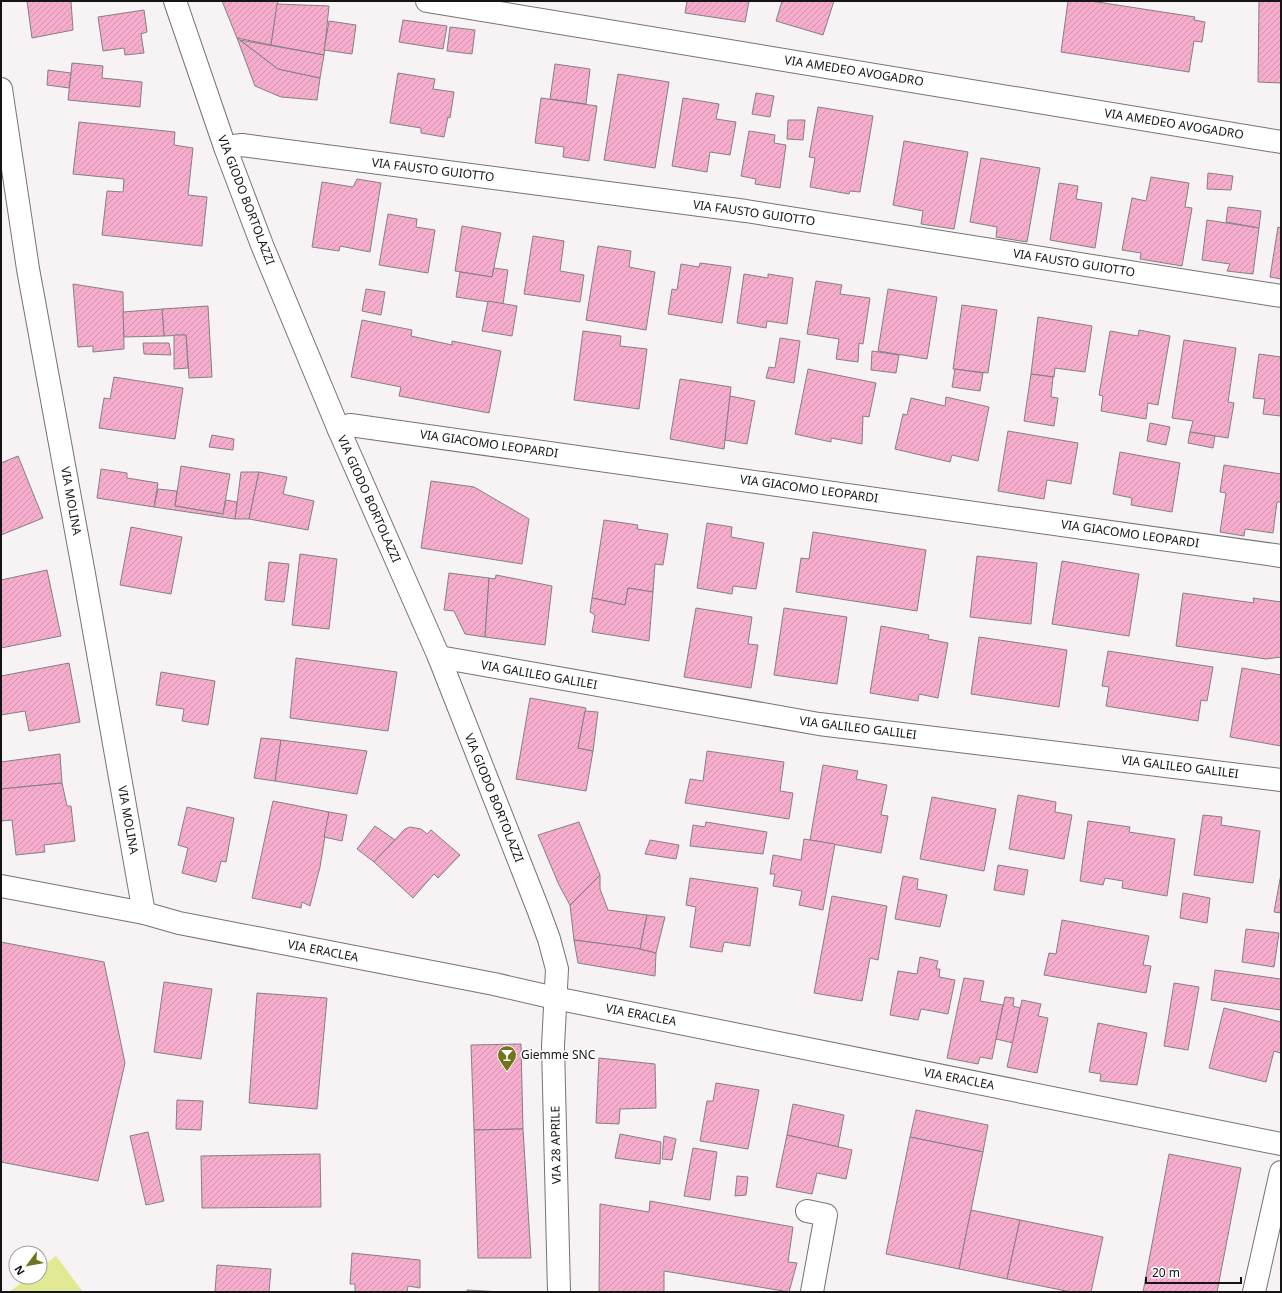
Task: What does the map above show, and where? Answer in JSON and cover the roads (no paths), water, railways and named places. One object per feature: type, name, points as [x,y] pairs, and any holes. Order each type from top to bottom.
[{"type":"street","name":"VIA GIODO BORTOLAZZI","points":[[175,1],[225,147],[262,245],[339,430],[438,657],[535,902],[549,939],[557,969],[555,998]]},
{"type":"street","name":"VIA AMEDEO AVOGADRO","points":[[427,1],[1281,142]]},
{"type":"street","name":"VIA MOLINA","points":[[1,89],[28,269],[86,582],[144,913]]},
{"type":"street","name":"VIA FAUSTO GUIOTTO","points":[[225,147],[242,145],[746,211],[1281,296]]},
{"type":"street","name":"VIA GIACOMO LEOPARDI","points":[[339,430],[350,425],[1281,556]]},
{"type":"street","name":"VIA GALILEO GALILEI","points":[[438,657],[819,724],[1281,780]]},
{"type":"street","name":"VIA ERACLEA","points":[[1,886],[144,913],[179,923],[494,984],[555,998],[1281,1144]]},
{"type":"street","name":"VIA 28 APRILE","points":[[555,998],[553,1046],[559,1292]]},
{"type":"street","points":[[1254,1292],[1281,1172]]},
{"type":"street","points":[[807,1211],[826,1215],[812,1292]]},
{"type":"place","name":"Giemme SNC","points":[[507,1072]]}]
